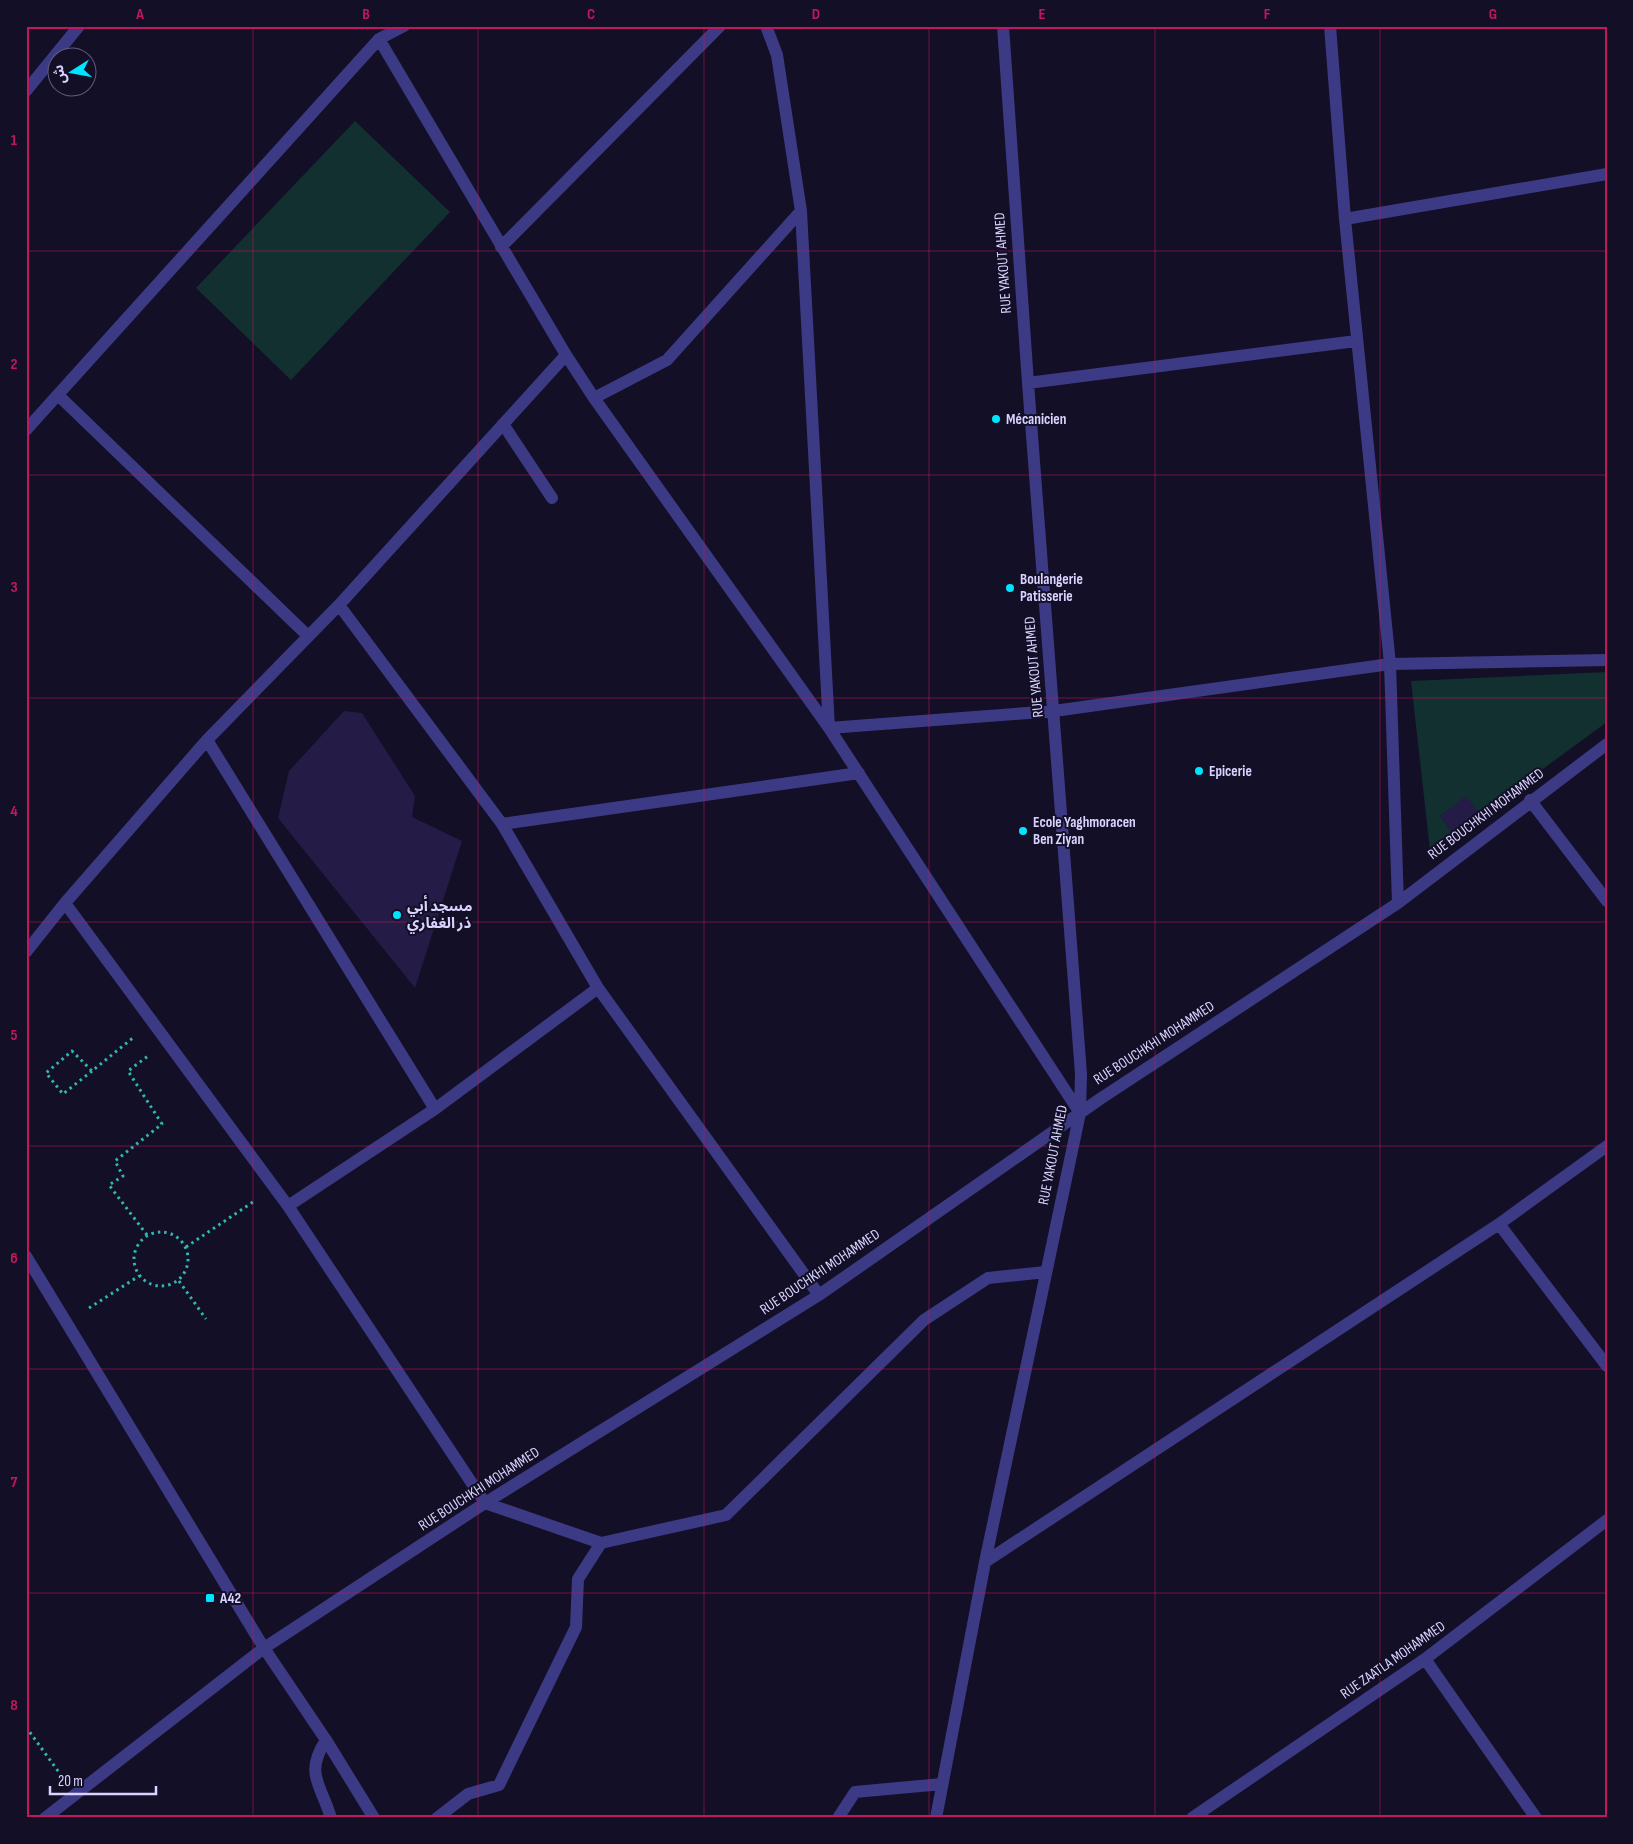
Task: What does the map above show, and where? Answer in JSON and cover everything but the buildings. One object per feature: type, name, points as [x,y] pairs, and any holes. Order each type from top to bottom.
[{"type":"street","points":[[26,91],[79,26]]},
{"type":"street","points":[[26,430],[378,39],[404,26]]},
{"type":"street","points":[[501,247],[720,26]]},
{"type":"street","points":[[766,26],[776,55],[801,211],[830,728]]},
{"type":"street","name":"RUE YAKOUT AHMED","points":[[936,1818],[986,1562],[1080,1113],[1081,1074],[1028,383],[1003,26]]},
{"type":"street","points":[[1330,26],[1356,341],[1390,664],[1398,903]]},
{"type":"street","points":[[378,39],[501,247],[594,398],[830,728],[1080,1113]]},
{"type":"street","points":[[1345,219],[1607,174]]},
{"type":"street","points":[[594,398],[667,360],[801,211]]},
{"type":"street","points":[[1028,383],[1356,341]]},
{"type":"street","points":[[26,952],[65,903],[207,740],[339,604],[566,355]]},
{"type":"street","points":[[58,395],[308,636]]},
{"type":"street","points":[[503,424],[552,498]]},
{"type":"street","points":[[339,604],[502,824],[598,988],[819,1295]]},
{"type":"street","points":[[830,728],[1054,711],[1390,664],[1607,660]]},
{"type":"street","points":[[207,740],[435,1109]]},
{"type":"street","name":"RUE BOUCHKHI MOHAMMED","points":[[45,1818],[264,1648],[485,1503],[819,1295],[1080,1113],[1398,903],[1530,800],[1607,744]]},
{"type":"street","points":[[502,824],[859,773]]},
{"type":"street","points":[[1530,800],[1607,901]]},
{"type":"street","points":[[65,903],[288,1206],[485,1503],[602,1543],[726,1515],[924,1320],[988,1278],[1046,1272]]},
{"type":"street","points":[[288,1206],[435,1109],[598,988]]},
{"type":"street","points":[[986,1562],[1498,1224],[1607,1146]]},
{"type":"street","points":[[1498,1224],[1607,1366]]},
{"type":"street","points":[[26,1256],[264,1648],[326,1740],[374,1818]]},
{"type":"street","name":"RUE ZAATLA MOHAMMED","points":[[1192,1818],[1426,1659],[1607,1520]]},
{"type":"street","points":[[437,1818],[468,1794],[499,1785],[576,1627],[578,1579],[602,1543]]},
{"type":"street","points":[[1426,1659],[1536,1818]]},
{"type":"street","points":[[326,1740],[316,1754],[314,1772],[331,1818]]},
{"type":"street","points":[[838,1818],[855,1792],[942,1784]]},
{"type":"path","points":[[92,1070],[72,1051],[46,1073],[63,1094],[140,1032]]},
{"type":"path","points":[[147,1236],[109,1185],[123,1176],[115,1161],[162,1124],[128,1071],[153,1052]]},
{"type":"path","points":[[186,1247],[253,1202]]},
{"type":"path","points":[[165,1232],[181,1240],[186,1247],[188,1265],[179,1281],[162,1287],[145,1282],[139,1276],[134,1258],[136,1249],[147,1236],[165,1232]]},
{"type":"path","points":[[89,1308],[139,1276]]},
{"type":"path","points":[[179,1281],[206,1319]]},
{"type":"path","points":[[26,1727],[75,1794]]},
{"type":"green space","points":[[355,121],[450,212],[291,380],[196,288]]},
{"type":"green space","points":[[1607,672],[1607,722],[1480,815],[1466,797],[1440,816],[1454,835],[1430,850],[1411,681]]},
{"type":"place","name":"Mécanicien","points":[[996,419]]},
{"type":"place","name":"Boulangerie Patisserie","points":[[1010,588]]},
{"type":"place","name":"Epicerie","points":[[1199,771]]},
{"type":"place","name":"Ecole Yaghmoracen Ben Ziyan","points":[[1023,831]]},
{"type":"place","name":"مسجد أبي ذر الغفاري","points":[[397,915]]},
{"type":"place","name":"A42","points":[[210,1598]]}]
